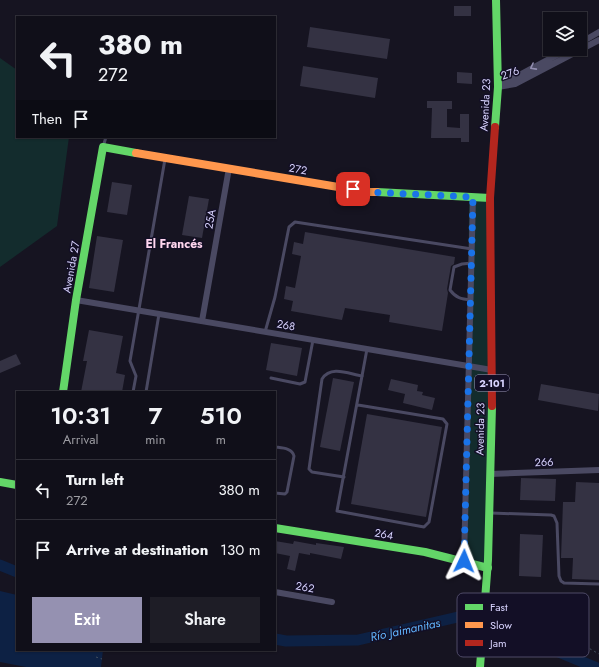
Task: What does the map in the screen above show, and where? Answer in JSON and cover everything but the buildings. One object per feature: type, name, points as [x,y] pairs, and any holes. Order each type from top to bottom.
[{"type":"street","name":"Avenida 23","points":[[486,593],[490,513],[492,370],[490,198],[498,87],[496,0]]},
{"type":"street","points":[[587,38],[599,32]]},
{"type":"street","name":"276","points":[[498,87],[515,84],[599,40]]},
{"type":"street","name":"276","points":[[498,87],[555,56]]},
{"type":"street","name":"272","points":[[103,147],[368,192],[490,198]]},
{"type":"street","name":"Avenida 27","points":[[63,391],[76,300],[103,147]]},
{"type":"street","name":"25A","points":[[202,321],[229,168]]},
{"type":"street","points":[[464,561],[473,197]]},
{"type":"street","name":"268","points":[[76,300],[492,370]]},
{"type":"street","name":"266","points":[[490,474],[599,470]]},
{"type":"street","points":[[0,482],[16,485]]},
{"type":"street","name":"264","points":[[276,528],[425,552],[488,568]]},
{"type":"street","name":"262","points":[[276,592],[332,602]]},
{"type":"street","name":"Avenida 23","points":[[480,667],[481,657]]},
{"type":"lane","points":[[103,147],[106,138]]},
{"type":"lane","points":[[133,391],[136,376],[130,361],[166,157]]},
{"type":"lane","points":[[265,332],[275,297],[289,227],[295,222],[472,249]]},
{"type":"lane","points":[[471,300],[458,298],[450,290],[454,267],[472,263]]},
{"type":"lane","points":[[146,391],[158,314]]},
{"type":"lane","points":[[271,378],[300,384],[305,382],[314,340]]},
{"type":"lane","points":[[358,405],[443,419],[447,424],[429,522],[424,527],[338,512],[367,349]]},
{"type":"lane","points":[[344,477],[312,472],[308,469],[322,379],[325,374],[337,371],[362,376]]},
{"type":"lane","points":[[276,447],[290,450],[293,452],[294,456],[287,492],[285,494],[276,493]]},
{"type":"lane","points":[[490,513],[554,516],[557,523],[559,579],[564,583],[599,584]]},
{"type":"path","points":[[589,649],[599,654]]},
{"type":"path","points":[[96,657],[102,659]]},
{"type":"green space","points":[[0,58],[16,69],[16,138],[69,138],[57,226],[0,267]]},
{"type":"green space","points":[[490,198],[487,567],[466,562],[469,199]]},
{"type":"water","points":[[0,591],[16,595],[16,651],[103,651],[101,667],[26,667],[0,662]]},
{"type":"waterway","name":"Río Jaimanitas","points":[[0,565],[16,572]]},
{"type":"waterway","name":"Río Jaimanitas","points":[[276,639],[286,641],[358,640],[457,617]]},
{"type":"waterway","name":"Río Jaimanitas","points":[[571,657],[595,667]]},
{"type":"traffic: fast","points":[[495,127],[498,87],[496,0]]},
{"type":"traffic: fast","points":[[63,391],[76,300],[103,147],[136,153]]},
{"type":"traffic: fast","points":[[377,192],[490,198]]},
{"type":"traffic: fast","points":[[486,593],[488,560],[492,406]]},
{"type":"traffic: fast","points":[[0,482],[16,485]]},
{"type":"traffic: fast","points":[[276,528],[425,552],[488,568]]},
{"type":"traffic: fast","points":[[480,667],[481,657]]},
{"type":"traffic: slow","points":[[136,153],[368,192],[377,192]]},
{"type":"traffic: jam","points":[[492,406],[490,198],[495,127]]},
{"type":"district","name":"El Francés","points":[[174,244]]},
{"type":"route","points":[[353,189],[368,192],[473,197],[464,561]]}]
